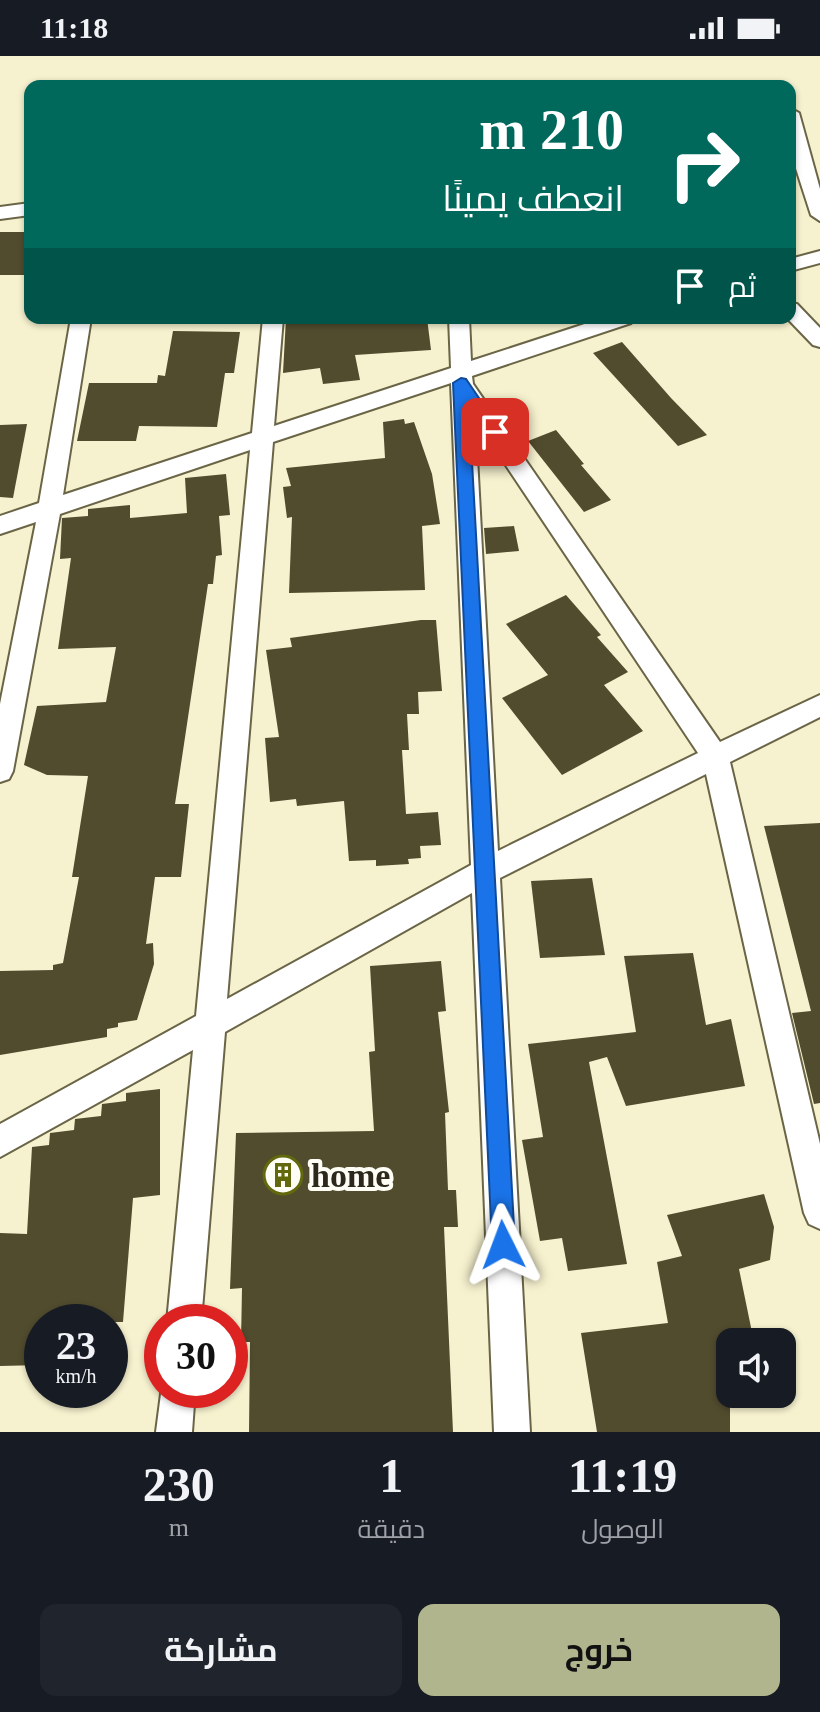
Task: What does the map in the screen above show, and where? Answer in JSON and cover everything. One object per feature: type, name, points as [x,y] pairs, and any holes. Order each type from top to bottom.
[{"type":"street","points":[[796,138],[820,215]]},
{"type":"street","points":[[0,213],[24,210]]},
{"type":"street","points":[[796,263],[820,257]]},
{"type":"street","points":[[796,315],[820,340]]},
{"type":"street","points":[[0,771],[50,508],[80,324]]},
{"type":"street","points":[[186,1304],[273,324]]},
{"type":"street","points":[[459,324],[512,1432]]},
{"type":"street","points":[[0,525],[460,377],[607,324]]},
{"type":"street","points":[[460,377],[715,756],[820,1213]]},
{"type":"street","points":[[0,1141],[486,871],[820,705]]},
{"type":"street","points":[[174,1432],[176,1408]]},
{"type":"building","points":[[0,232],[24,232],[24,275],[0,275]]},
{"type":"building","points":[[286,324],[428,324],[431,350],[355,355],[360,380],[323,384],[320,368],[283,373]]},
{"type":"building","points":[[173,331],[240,332],[234,373],[225,373],[217,427],[139,426],[136,441],[77,441],[89,383],[157,383],[158,375],[165,376]]},
{"type":"building","points":[[622,342],[707,435],[678,446],[593,353]]},
{"type":"building","points":[[404,419],[405,424],[414,422],[432,474],[440,524],[422,526],[425,590],[289,593],[292,517],[287,518],[283,487],[291,486],[286,468],[385,458],[383,422]]},
{"type":"building","points":[[27,424],[13,498],[0,497],[0,425]]},
{"type":"building","points":[[556,430],[611,500],[584,512],[528,441]]},
{"type":"building","points":[[226,474],[230,515],[219,516],[222,555],[216,556],[213,584],[208,584],[175,804],[189,804],[181,877],[155,877],[146,944],[153,943],[154,964],[137,1020],[118,1023],[118,1027],[107,1029],[107,1037],[0,1055],[0,971],[53,970],[53,965],[63,963],[79,877],[72,877],[88,776],[47,775],[24,765],[37,706],[106,702],[116,647],[58,649],[71,558],[60,559],[62,518],[88,516],[88,509],[130,505],[130,518],[187,513],[185,478]]},
{"type":"building","points":[[514,526],[519,551],[486,554],[484,528]]},
{"type":"building","points":[[566,595],[628,672],[604,685],[643,731],[562,775],[502,698],[548,675],[506,624]]},
{"type":"building","points":[[436,620],[442,691],[418,692],[419,714],[407,714],[409,750],[402,750],[406,814],[438,812],[441,845],[420,846],[421,858],[408,859],[409,864],[376,866],[376,860],[349,861],[344,801],[297,806],[296,799],[270,802],[265,738],[279,737],[266,650],[292,647],[290,638]]},
{"type":"building","points":[[820,823],[820,1103],[814,1104],[792,1013],[811,1011],[764,826]]},
{"type":"building","points":[[592,878],[605,955],[540,958],[531,881]]},
{"type":"building","points":[[693,953],[706,1025],[731,1019],[745,1086],[626,1106],[607,1057],[589,1062],[627,1264],[568,1271],[562,1238],[540,1241],[522,1140],[543,1137],[528,1044],[636,1032],[624,956]]},
{"type":"building","points":[[441,961],[446,1011],[438,1012],[449,1112],[445,1113],[448,1190],[456,1190],[458,1227],[444,1227],[453,1432],[249,1432],[248,1304],[242,1304],[242,1288],[230,1289],[236,1133],[374,1131],[369,1052],[375,1051],[370,966]]},
{"type":"building","points":[[160,1089],[160,1195],[133,1198],[124,1304],[24,1304],[24,1365],[0,1366],[0,1233],[27,1234],[32,1147],[49,1145],[50,1133],[74,1130],[75,1119],[101,1116],[102,1104],[126,1101],[126,1093]]},
{"type":"building","points":[[764,1194],[774,1227],[770,1260],[739,1269],[751,1328],[716,1328],[716,1408],[730,1408],[730,1432],[597,1432],[581,1333],[668,1323],[657,1262],[682,1256],[667,1215]]},
{"type":"place","name":"home","points":[[283,1175]]},
{"type":"route","points":[[495,432],[461,383],[503,1245]]}]
